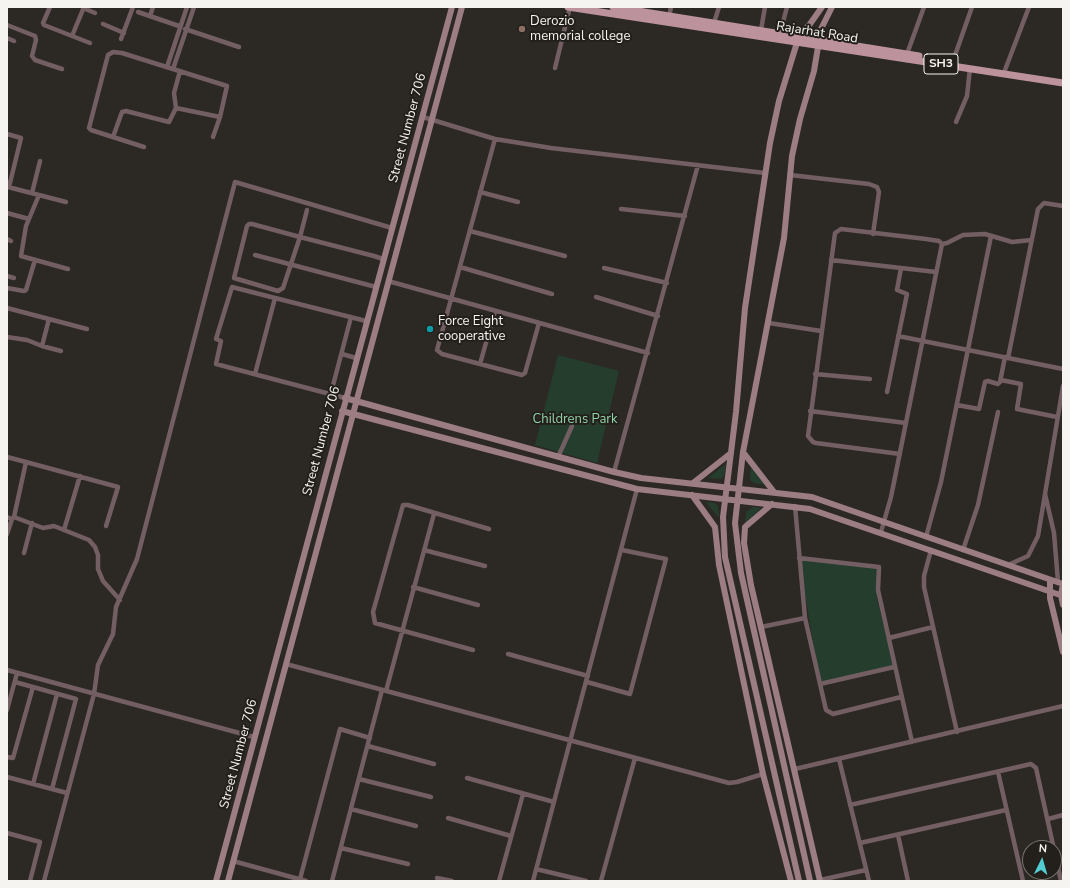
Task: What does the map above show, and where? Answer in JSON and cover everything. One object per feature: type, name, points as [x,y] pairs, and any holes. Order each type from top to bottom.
[{"type":"main road","name":"Rajarhat Road","points":[[569,7],[668,19],[1063,83]]},
{"type":"main road","name":"Rajarhat Road","points":[[613,7],[668,19],[714,23],[780,33],[798,39]]},
{"type":"main road","name":"Rajarhat Road","points":[[820,43],[907,54],[1063,78]]},
{"type":"street","points":[[50,7],[43,23],[44,25],[90,43]]},
{"type":"street","points":[[121,39],[133,7]]},
{"type":"street","points":[[150,16],[153,7]]},
{"type":"street","points":[[167,67],[186,7]]},
{"type":"street","points":[[173,69],[185,29],[194,7]]},
{"type":"street","name":"Street Number 706","points":[[216,881],[345,398],[452,7]]},
{"type":"street","points":[[228,881],[462,7]]},
{"type":"street","points":[[555,68],[569,7]]},
{"type":"street","points":[[668,19],[671,7]]},
{"type":"street","points":[[714,23],[719,7]]},
{"type":"street","points":[[761,30],[765,7]]},
{"type":"street","points":[[780,33],[787,7]]},
{"type":"street","points":[[799,881],[725,557],[723,534],[724,499],[731,453],[745,308],[765,173],[780,100],[798,39],[818,18],[822,7]]},
{"type":"street","points":[[810,881],[737,551],[735,523],[743,452],[769,323],[784,238],[790,175],[800,119],[814,71],[820,43],[821,28],[832,7]]},
{"type":"street","points":[[907,54],[924,7]]},
{"type":"street","points":[[953,61],[972,7]]},
{"type":"street","points":[[1005,70],[1029,7]]},
{"type":"street","points":[[72,36],[84,8],[95,13]]},
{"type":"street","points":[[138,12],[179,26]]},
{"type":"street","points":[[7,24],[35,36],[32,56],[35,60],[62,69]]},
{"type":"street","points":[[103,24],[124,32]]},
{"type":"street","points":[[185,29],[239,46]]},
{"type":"street","points":[[7,38],[14,41]]},
{"type":"street","points":[[144,147],[91,130],[88,124],[108,55],[113,52],[122,52],[227,86],[220,117],[213,137]]},
{"type":"street","points":[[956,122],[967,96],[970,68]]},
{"type":"street","points":[[113,138],[122,112],[126,111],[169,122],[176,108],[174,93],[180,71]]},
{"type":"street","points":[[176,108],[220,117]]},
{"type":"street","points":[[423,117],[495,139],[551,148],[765,173]]},
{"type":"street","points":[[7,134],[21,138],[8,187],[66,202]]},
{"type":"street","points":[[495,139],[437,350],[442,354],[522,375],[525,373],[539,323]]},
{"type":"street","points":[[32,193],[40,161]]},
{"type":"street","points":[[614,472],[648,353],[698,165]]},
{"type":"street","points":[[790,175],[869,184],[877,187],[879,192],[873,234]]},
{"type":"street","points":[[44,881],[94,694],[98,665],[113,634],[114,619],[120,600],[137,559],[236,182],[392,228]]},
{"type":"street","points":[[480,192],[518,202]]},
{"type":"street","points":[[39,195],[29,219],[20,253],[24,258],[68,269]]},
{"type":"street","points":[[957,405],[979,409],[985,382],[988,381],[998,384],[1006,358],[1040,205],[1044,203],[1063,206]]},
{"type":"street","points":[[621,209],[685,216]]},
{"type":"street","points":[[308,210],[300,237],[283,288],[278,291],[234,278],[247,226],[249,224],[300,237],[383,259]]},
{"type":"street","points":[[7,213],[29,219]]},
{"type":"street","points":[[900,454],[813,442],[807,433],[834,235],[837,231],[842,230],[932,240],[939,241],[942,244],[963,235],[991,236],[1012,242],[1031,240]]},
{"type":"street","points":[[470,231],[565,256]]},
{"type":"street","points":[[926,537],[941,482],[991,236]]},
{"type":"street","points":[[880,532],[891,497],[942,244]]},
{"type":"street","points":[[255,255],[376,288]]},
{"type":"street","points":[[7,288],[24,292],[26,290],[35,260]]},
{"type":"street","points":[[831,260],[936,272]]},
{"type":"street","points":[[460,267],[552,294]]},
{"type":"street","points":[[604,268],[667,283]]},
{"type":"street","points":[[887,392],[906,294],[897,290],[902,268]]},
{"type":"street","points":[[7,276],[14,278]]},
{"type":"street","points":[[388,281],[648,353]]},
{"type":"street","points":[[366,321],[232,287],[216,339],[221,341],[216,364],[331,393],[614,472],[641,478],[726,486],[812,497],[1061,583]]},
{"type":"street","points":[[596,297],[658,316]]},
{"type":"street","points":[[255,374],[275,298]]},
{"type":"street","points":[[7,308],[87,329]]},
{"type":"street","points":[[480,364],[495,311]]},
{"type":"street","points":[[331,393],[351,317]]},
{"type":"street","points":[[42,346],[49,319]]},
{"type":"street","points":[[769,323],[821,331]]},
{"type":"street","points":[[898,336],[1063,369]]},
{"type":"street","points":[[7,337],[27,340],[61,351]]},
{"type":"street","points":[[342,354],[356,358]]},
{"type":"street","points":[[815,374],[870,379]]},
{"type":"street","points":[[1000,380],[1021,384],[1017,408],[1019,410],[1057,417]]},
{"type":"street","points":[[1008,565],[1023,559],[1032,552],[1038,536],[1044,492],[1063,386]]},
{"type":"street","points":[[342,411],[638,489],[810,508],[1062,596]]},
{"type":"street","points":[[810,411],[906,423]]},
{"type":"street","points":[[963,550],[980,498],[998,412]]},
{"type":"street","points":[[558,457],[572,426]]},
{"type":"street","points":[[743,452],[774,492]]},
{"type":"street","points":[[693,483],[731,453]]},
{"type":"street","points":[[7,457],[118,487],[106,526]]},
{"type":"street","points":[[7,534],[26,462]]},
{"type":"street","points":[[64,530],[80,476]]},
{"type":"street","points":[[533,881],[638,489]]},
{"type":"street","points":[[1044,492],[1054,533],[1063,605]]},
{"type":"street","points":[[692,495],[715,527],[719,565],[738,654],[764,774],[791,881]]},
{"type":"street","points":[[473,650],[375,623],[373,618],[400,510],[403,505],[408,504],[434,514],[489,529]]},
{"type":"street","points":[[772,504],[745,527],[747,565],[760,627],[795,768],[820,881],[866,870]]},
{"type":"street","points":[[795,506],[805,618],[826,710],[831,714],[901,697]]},
{"type":"street","points":[[332,881],[370,738],[434,514]]},
{"type":"street","points":[[11,517],[43,528],[54,526],[89,540],[95,546],[98,555],[98,569],[103,581],[120,600]]},
{"type":"street","points":[[24,553],[32,523]]},
{"type":"street","points":[[424,550],[485,566]]},
{"type":"street","points":[[587,682],[630,694],[666,559],[622,550]]},
{"type":"street","points":[[930,550],[924,576],[933,627],[957,732]]},
{"type":"street","points":[[799,558],[879,567],[878,590],[912,742]]},
{"type":"street","points":[[1050,580],[1049,591],[1063,652]]},
{"type":"street","points":[[413,587],[478,605]]},
{"type":"street","points":[[760,627],[805,618]]},
{"type":"street","points":[[889,638],[933,627]]},
{"type":"street","points":[[758,649],[768,657]]},
{"type":"street","points":[[508,654],[588,676]]},
{"type":"street","points":[[738,654],[749,662]]},
{"type":"street","points":[[286,664],[729,783],[743,781],[764,774]]},
{"type":"street","points":[[820,684],[894,667]]},
{"type":"street","points":[[7,670],[254,737]]},
{"type":"street","points":[[7,710],[17,673]]},
{"type":"street","points":[[15,682],[76,699],[52,790]]},
{"type":"street","points":[[7,757],[13,758],[33,687]]},
{"type":"street","points":[[33,784],[57,694]]},
{"type":"street","points":[[795,768],[957,732],[1063,706]]},
{"type":"street","points":[[300,879],[340,729],[370,738]]},
{"type":"street","points":[[368,746],[434,764]]},
{"type":"street","points":[[601,881],[635,758]]},
{"type":"street","points":[[840,759],[868,881]]},
{"type":"street","points":[[850,805],[1028,764],[1036,768],[1061,881]]},
{"type":"street","points":[[998,772],[1022,881]]},
{"type":"street","points":[[7,777],[67,793]]},
{"type":"street","points":[[467,778],[554,802]]},
{"type":"street","points":[[359,779],[431,797]]},
{"type":"street","points":[[499,881],[523,794]]},
{"type":"street","points":[[351,809],[416,826]]},
{"type":"street","points":[[860,843],[1006,810]]},
{"type":"street","points":[[1048,819],[1063,815]]},
{"type":"street","points":[[448,818],[511,836]]},
{"type":"street","points":[[7,833],[40,842],[30,881]]},
{"type":"street","points":[[898,835],[908,881]]},
{"type":"street","points":[[341,848],[408,864]]},
{"type":"street","points":[[233,861],[306,881]]},
{"type":"street","points":[[536,869],[586,881]]},
{"type":"street","points":[[438,878],[452,881]]},
{"type":"green space","name":"Childrens Park","points":[[558,355],[619,371],[597,463],[535,445]]},
{"type":"green space","points":[[726,464],[724,475],[721,479],[708,478]]},
{"type":"green space","points":[[751,467],[765,485],[754,483],[750,480]]},
{"type":"green space","points":[[706,502],[715,503],[718,506],[719,518]]},
{"type":"green space","points":[[753,507],[761,508],[745,524],[746,512]]},
{"type":"green space","points":[[799,558],[879,567],[877,599],[894,667],[820,684]]},
{"type":"place","name":"Derozio memorial college","points":[[522,29]]},
{"type":"place","name":"Force Eight cooperative","points":[[430,329]]}]
